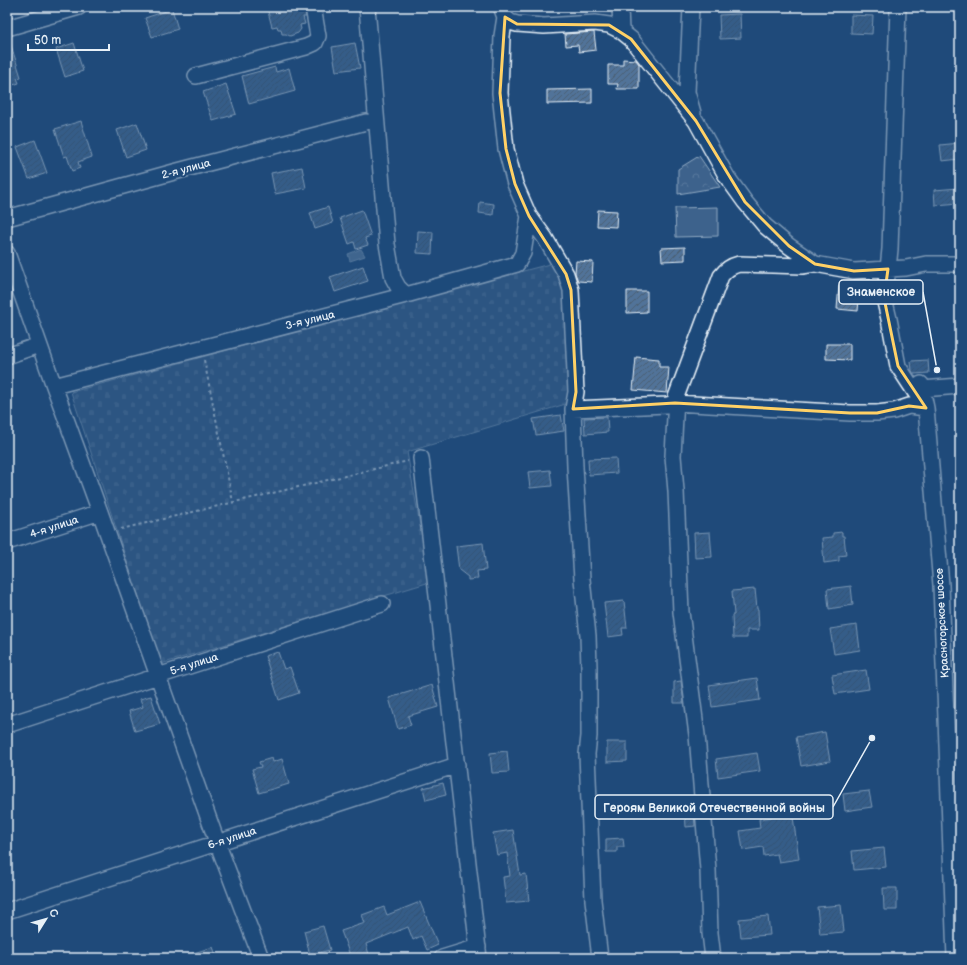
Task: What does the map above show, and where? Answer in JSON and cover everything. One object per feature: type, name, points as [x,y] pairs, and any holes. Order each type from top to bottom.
[{"type":"street","points":[[7,28],[79,7]]},
{"type":"street","points":[[196,76],[306,47],[315,43],[318,36],[313,7]]},
{"type":"street","points":[[367,7],[387,244],[393,278],[398,288],[406,295]]},
{"type":"street","points":[[620,7],[621,31]]},
{"type":"street","points":[[691,7],[687,92],[696,121]]},
{"type":"street","points":[[898,7],[890,249],[884,298],[898,366],[926,408]]},
{"type":"street","points":[[503,12],[510,22],[518,24],[544,26],[595,23],[610,26],[621,31],[631,39],[696,121],[727,177],[745,202],[765,226],[789,246],[815,264]]},
{"type":"street","points":[[503,12],[500,93],[506,149],[515,184],[530,216],[566,274],[571,290],[576,392],[573,409],[575,467],[581,571],[588,636],[589,736],[587,754],[592,900],[600,958]]},
{"type":"street","name":"2-я улица","points":[[7,218],[174,172],[366,122]]},
{"type":"street","name":"3-я улица","points":[[54,386],[406,295],[517,264],[523,253],[530,216]]},
{"type":"street","points":[[7,253],[217,842],[261,958]]},
{"type":"street","points":[[713,958],[710,933],[708,870],[697,735],[681,612],[676,491],[673,456],[676,397],[721,276],[731,266],[739,264],[802,266],[815,264],[854,271],[906,268],[926,264],[960,264]]},
{"type":"street","points":[[7,356],[39,345]]},
{"type":"street","name":"Красногорское шоссе","points":[[955,958],[941,585],[926,408],[921,387],[960,386]]},
{"type":"street","points":[[573,409],[667,405],[675,403],[850,413],[877,413],[894,411],[909,406],[926,408]]},
{"type":"street","points":[[421,458],[479,953],[442,958]]},
{"type":"street","name":"4-я улица","points":[[7,542],[100,512]]},
{"type":"street","name":"5-я улица","points":[[7,726],[382,604]]},
{"type":"street","name":"6-я улица","points":[[7,911],[217,842],[457,766]]},
{"type":"path","points":[[204,360],[233,502]]},
{"type":"path","points":[[121,529],[421,458]]},
{"type":"highlighted area","points":[[505,17],[517,24],[609,25],[631,39],[696,121],[745,202],[789,246],[815,264],[854,271],[888,269],[884,298],[898,366],[926,408],[909,406],[877,413],[850,413],[675,403],[573,409],[576,392],[571,290],[566,274],[529,216],[515,184],[506,149],[500,93]]},
{"type":"green space","points":[[699,156],[720,187],[678,194],[678,169]]},
{"type":"green space","points":[[718,207],[718,236],[676,237],[675,208]]},
{"type":"green space","points":[[557,262],[567,302],[569,403],[407,452],[430,582],[161,664],[71,392]]},
{"type":"shaded area","points":[[361,249],[365,256],[350,261],[348,254]]},
{"type":"building","points":[[304,7],[306,17],[303,17],[305,24],[300,25],[301,29],[298,33],[290,36],[282,34],[281,29],[278,29],[277,26],[272,27],[267,8]]},
{"type":"building","points":[[172,9],[178,29],[152,37],[145,18]]},
{"type":"building","points":[[740,14],[741,38],[720,39],[719,15]]},
{"type":"building","points":[[851,15],[873,16],[872,34],[851,33]]},
{"type":"building","points":[[594,32],[596,50],[579,52],[578,45],[566,46],[565,34]]},
{"type":"building","points":[[7,39],[9,39],[21,77],[17,78],[19,83],[7,87]]},
{"type":"building","points":[[74,43],[83,71],[65,77],[56,49]]},
{"type":"building","points":[[355,43],[360,68],[336,71],[332,47]]},
{"type":"building","points":[[623,59],[636,60],[639,64],[639,89],[617,89],[618,84],[608,84],[608,65],[623,65]]},
{"type":"building","points":[[275,67],[276,72],[289,68],[295,91],[249,104],[242,76]]},
{"type":"building","points":[[226,84],[236,114],[213,121],[203,92]]},
{"type":"building","points":[[592,89],[592,103],[547,104],[547,90]]},
{"type":"building","points":[[81,121],[92,157],[78,162],[80,168],[72,171],[67,156],[64,157],[55,129]]},
{"type":"building","points":[[137,123],[146,150],[126,157],[117,130]]},
{"type":"building","points":[[35,140],[47,173],[29,179],[17,147]]},
{"type":"building","points":[[960,143],[960,159],[942,161],[940,145]]},
{"type":"building","points":[[302,167],[306,188],[275,194],[271,173]]},
{"type":"building","points":[[959,188],[960,203],[935,205],[934,190]]},
{"type":"building","points":[[480,202],[494,204],[493,215],[479,213]]},
{"type":"building","points":[[328,207],[333,223],[315,229],[310,213]]},
{"type":"building","points":[[362,210],[371,236],[365,238],[368,245],[356,249],[354,242],[349,244],[340,218]]},
{"type":"building","points":[[598,210],[617,211],[616,227],[597,226]]},
{"type":"building","points":[[418,231],[433,232],[432,254],[417,253]]},
{"type":"building","points":[[685,247],[685,260],[662,261],[661,248]]},
{"type":"building","points":[[576,261],[593,262],[592,282],[578,281],[575,273]]},
{"type":"building","points":[[363,266],[368,281],[335,292],[330,277]]},
{"type":"building","points":[[839,285],[860,287],[858,311],[837,309]]},
{"type":"building","points":[[627,291],[647,291],[647,312],[627,313]]},
{"type":"building","points":[[826,344],[850,344],[850,360],[826,359]]},
{"type":"building","points":[[636,357],[659,359],[659,367],[669,367],[667,393],[633,390]]},
{"type":"building","points":[[928,360],[929,373],[914,374],[912,371],[911,361]]},
{"type":"building","points":[[561,415],[564,431],[536,435],[533,419]]},
{"type":"building","points":[[607,417],[608,432],[585,434],[584,418]]},
{"type":"building","points":[[616,458],[617,473],[589,475],[588,459]]},
{"type":"building","points":[[550,470],[552,486],[530,488],[528,472]]},
{"type":"building","points":[[710,532],[712,557],[695,558],[694,533]]},
{"type":"building","points":[[842,532],[842,536],[844,536],[846,555],[839,556],[839,561],[824,563],[822,538],[833,537],[833,533]]},
{"type":"building","points":[[483,543],[486,570],[477,571],[478,579],[468,580],[468,577],[459,570],[456,546]]},
{"type":"building","points":[[851,586],[853,605],[829,609],[827,589]]},
{"type":"building","points":[[755,589],[759,630],[747,630],[747,638],[733,638],[732,615],[734,615],[732,591]]},
{"type":"building","points":[[624,601],[627,628],[622,628],[623,635],[608,637],[604,603]]},
{"type":"building","points":[[857,625],[860,650],[834,654],[830,629]]},
{"type":"building","points":[[278,652],[284,669],[290,667],[299,693],[279,700],[265,656]]},
{"type":"building","points":[[866,670],[869,689],[835,694],[832,675]]},
{"type":"building","points":[[757,678],[760,700],[712,707],[709,685]]},
{"type":"building","points":[[681,681],[684,703],[674,703],[674,682]]},
{"type":"building","points":[[432,685],[438,707],[408,716],[411,725],[398,729],[389,698]]},
{"type":"building","points":[[151,696],[160,724],[135,731],[129,711],[143,707],[140,699]]},
{"type":"building","points":[[825,732],[830,761],[801,766],[796,737]]},
{"type":"building","points":[[607,742],[627,742],[627,761],[607,762]]},
{"type":"building","points":[[507,751],[509,772],[492,773],[490,753]]},
{"type":"building","points":[[757,753],[760,771],[718,777],[716,759]]},
{"type":"building","points":[[272,758],[273,762],[282,759],[289,784],[259,793],[252,769],[261,767],[259,762]]},
{"type":"building","points":[[443,783],[446,795],[426,800],[423,788]]},
{"type":"building","points":[[869,791],[872,807],[845,811],[843,794]]},
{"type":"building","points":[[791,803],[799,859],[779,862],[777,854],[764,856],[763,847],[743,850],[740,831],[760,828],[759,819],[772,817],[771,806]]},
{"type":"building","points":[[685,812],[694,812],[695,826],[686,827]]},
{"type":"building","points":[[513,830],[520,875],[526,874],[529,901],[506,903],[503,877],[510,876],[507,853],[497,855],[493,833]]},
{"type":"building","points":[[623,838],[624,847],[617,847],[617,852],[606,852],[606,839]]},
{"type":"building","points":[[884,848],[886,867],[854,870],[852,851]]},
{"type":"building","points":[[883,888],[897,888],[897,910],[884,910]]},
{"type":"building","points":[[420,902],[438,945],[427,950],[421,936],[413,940],[408,927],[366,944],[370,958],[351,958],[341,931],[365,923],[362,915],[384,907],[387,915]]},
{"type":"building","points":[[841,905],[844,932],[820,934],[817,907]]},
{"type":"building","points":[[768,916],[770,935],[741,937],[739,919]]},
{"type":"building","points":[[323,926],[330,950],[310,955],[304,931]]},
{"type":"building","points":[[213,947],[217,958],[184,958],[184,956]]},
{"type":"place","name":"Знаменское","points":[[937,370]]},
{"type":"place","name":"Героям Великой Отечественной войны","points":[[872,738]]}]
